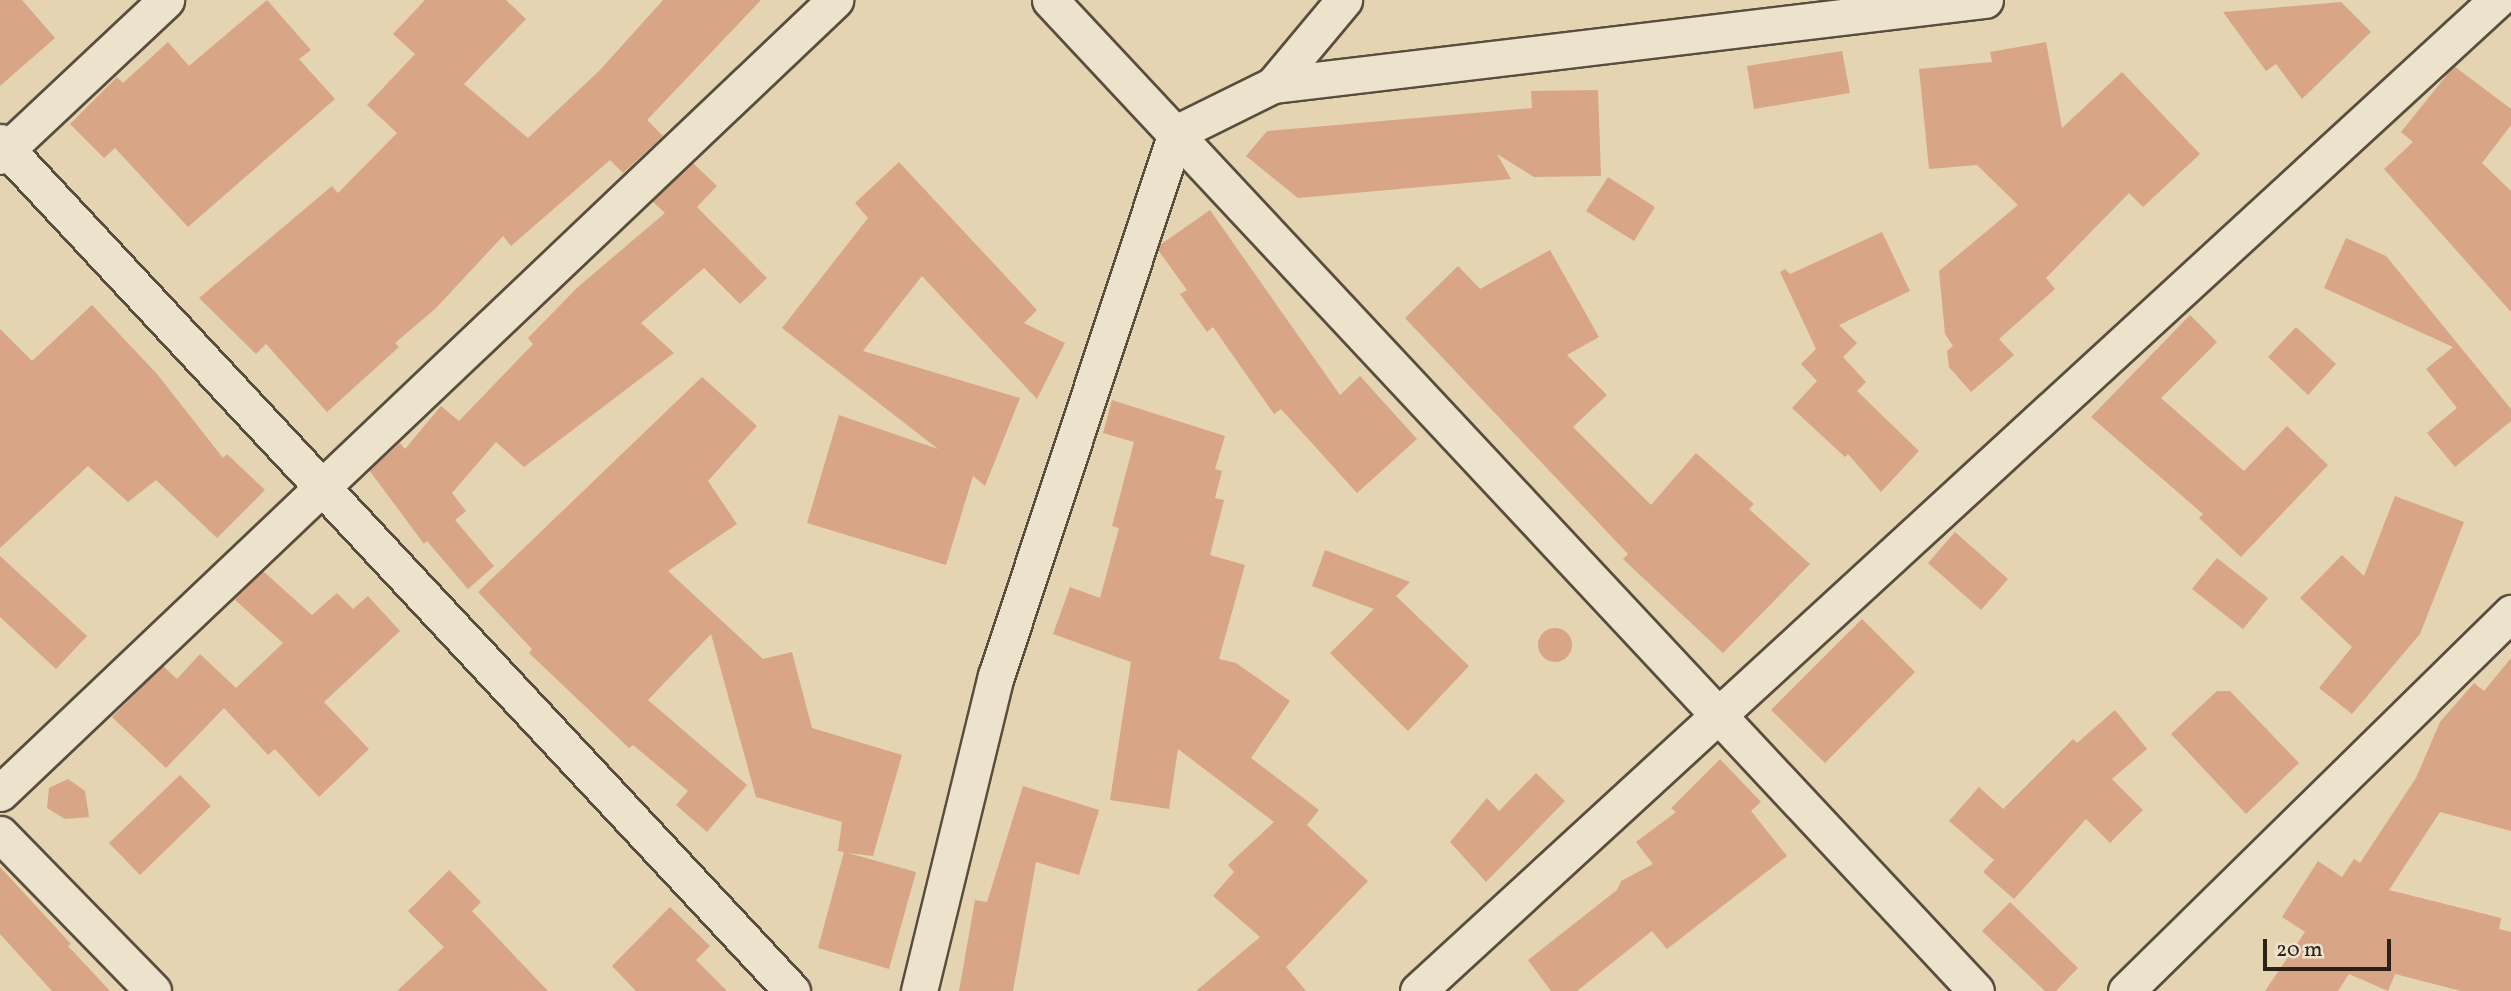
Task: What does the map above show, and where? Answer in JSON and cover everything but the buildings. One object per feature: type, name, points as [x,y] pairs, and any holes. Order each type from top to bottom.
[{"type":"street","points":[[166,0],[2,149],[324,485],[792,991]]},
{"type":"street","points":[[0,793],[835,0]]},
{"type":"street","points":[[1050,0],[1719,712],[1976,991]]},
{"type":"street","points":[[1273,85],[1344,0]]},
{"type":"street","points":[[919,991],[996,676],[1176,133],[1273,85],[1985,0]]},
{"type":"street","points":[[1418,991],[1719,712],[2499,0],[2511,13]]},
{"type":"street","points":[[2126,991],[2511,613]]},
{"type":"street","points":[[0,834],[153,991]]}]
